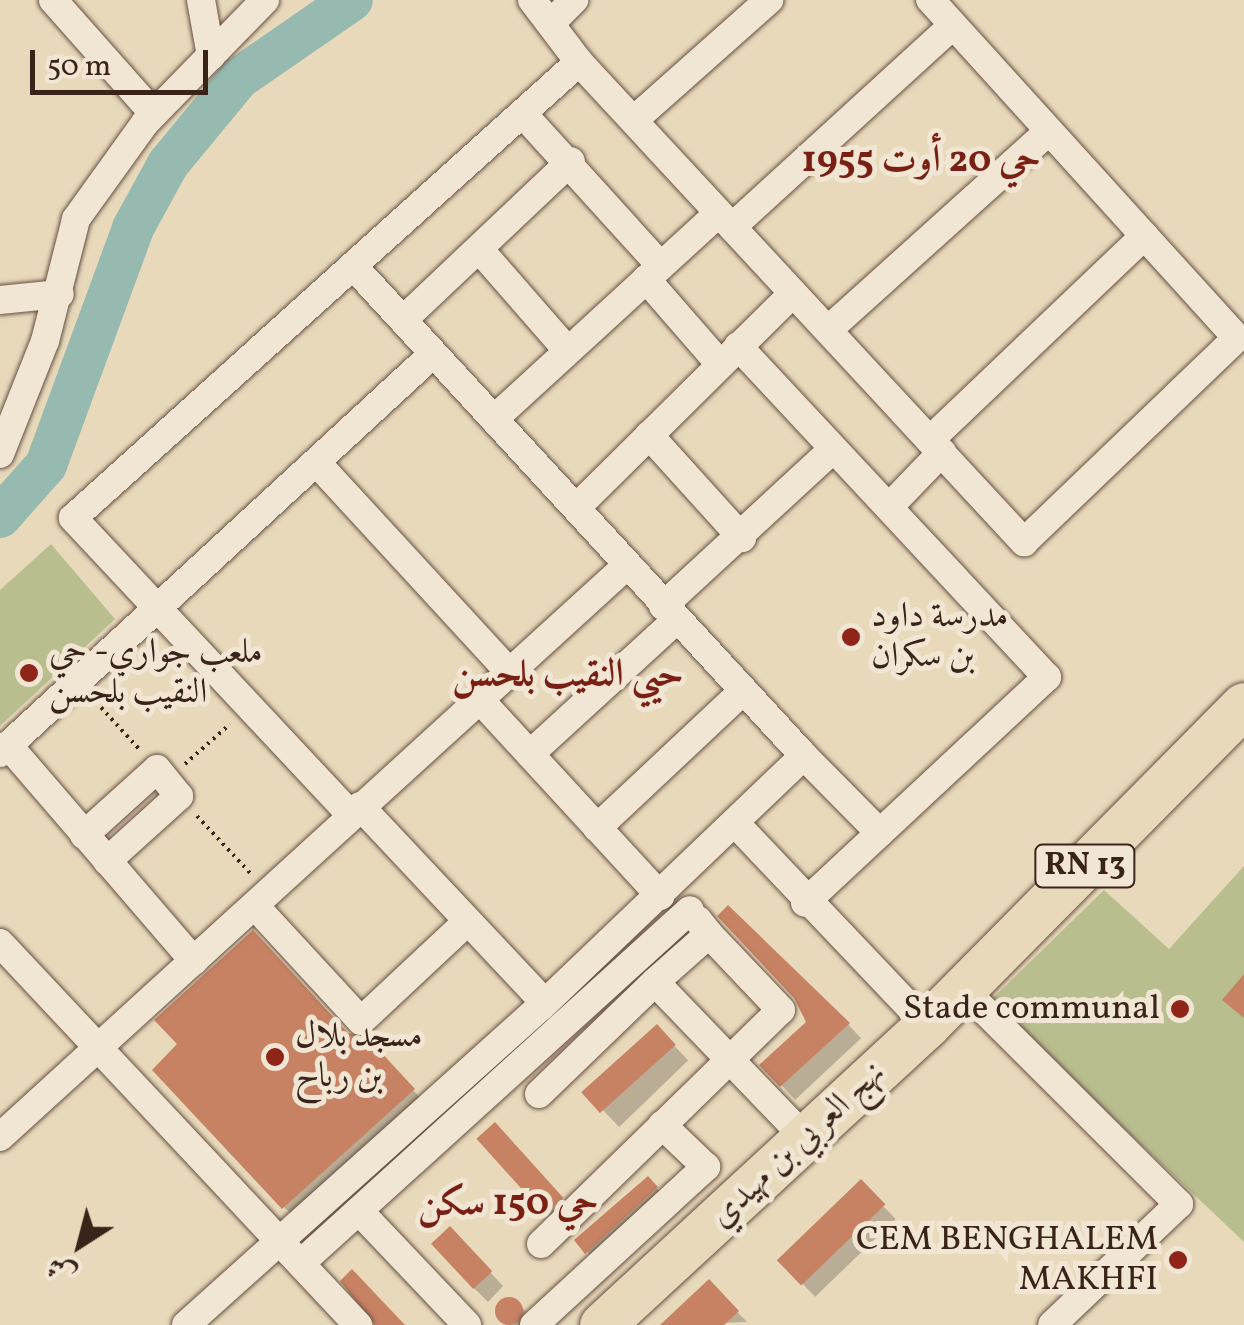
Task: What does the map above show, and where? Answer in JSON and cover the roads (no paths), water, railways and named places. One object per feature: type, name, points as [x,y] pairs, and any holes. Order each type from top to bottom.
[{"type":"main road","name":"نهج العربي بن مهيدي","points":[[602,1325],[926,1026],[1244,705]]},
{"type":"street","points":[[53,0],[154,114]]},
{"type":"street","points":[[201,0],[211,56]]},
{"type":"street","points":[[0,454],[60,294],[76,219],[154,114],[265,0]]},
{"type":"street","points":[[532,0],[579,62],[1024,542],[1237,338],[930,0]]},
{"type":"street","points":[[551,23],[574,0]]},
{"type":"street","points":[[634,120],[769,0]]},
{"type":"street","points":[[494,418],[653,273],[725,220],[952,25]]},
{"type":"street","points":[[545,1003],[158,611],[73,518],[579,62]]},
{"type":"street","points":[[523,114],[570,162],[653,273],[729,355],[833,448],[1047,676],[805,903]]},
{"type":"street","points":[[828,330],[1049,131]]},
{"type":"street","points":[[404,320],[570,162]]},
{"type":"street","points":[[890,506],[936,446],[1144,236]]},
{"type":"street","points":[[478,249],[568,351]]},
{"type":"street","points":[[354,267],[577,507],[625,567],[880,833]]},
{"type":"street","points":[[577,507],[794,293]]},
{"type":"street","points":[[0,300],[60,294]]},
{"type":"street","points":[[194,961],[4,749],[318,464],[433,354]]},
{"type":"street","points":[[649,434],[742,538]]},
{"type":"street","points":[[530,754],[833,448]]},
{"type":"street","points":[[318,464],[510,674]]},
{"type":"street","points":[[0,1137],[625,567]]},
{"type":"street","points":[[597,828],[742,691]]},
{"type":"street","points":[[480,701],[597,828],[690,910],[781,1010],[541,1244]]},
{"type":"street","points":[[186,1325],[545,1003],[804,756]]},
{"type":"street","points":[[84,835],[166,780],[179,796],[107,861]]},
{"type":"street","points":[[736,824],[805,903],[926,1026]]},
{"type":"street","points":[[262,900],[361,1021],[468,921]]},
{"type":"street","points":[[301,1264],[690,910]]},
{"type":"street","points":[[539,1094],[709,934]]},
{"type":"street","points":[[0,943],[358,1325]]},
{"type":"street","points":[[655,982],[806,1139]]},
{"type":"street","points":[[963,989],[1179,1204],[1052,1325]]},
{"type":"street","points":[[534,1325],[706,1167],[662,1126]]},
{"type":"street","points":[[359,1211],[468,1325]]},
{"type":"waterway","points":[[0,517],[46,465],[133,228],[168,164],[239,78],[352,0]]},
{"type":"place","name":"مدرسة داود بن سكران","points":[[851,637]]},
{"type":"place","name":"ملعب جواري- حي النقيب بلحسن","points":[[29,673]]},
{"type":"place","name":"Stade communal","points":[[1180,1009]]},
{"type":"place","name":"مسجد بلال بن رباح","points":[[275,1057]]},
{"type":"place","name":"CEM BENGHALEM MAKHFI","points":[[1178,1260]]},
{"type":"district","name":"حي 20 أوت 1955","points":[[921,162]]},
{"type":"district","name":"حيي النقيب بلحسن","points":[[568,676]]},
{"type":"district","name":"حي 150 سكن","points":[[508,1205]]}]
